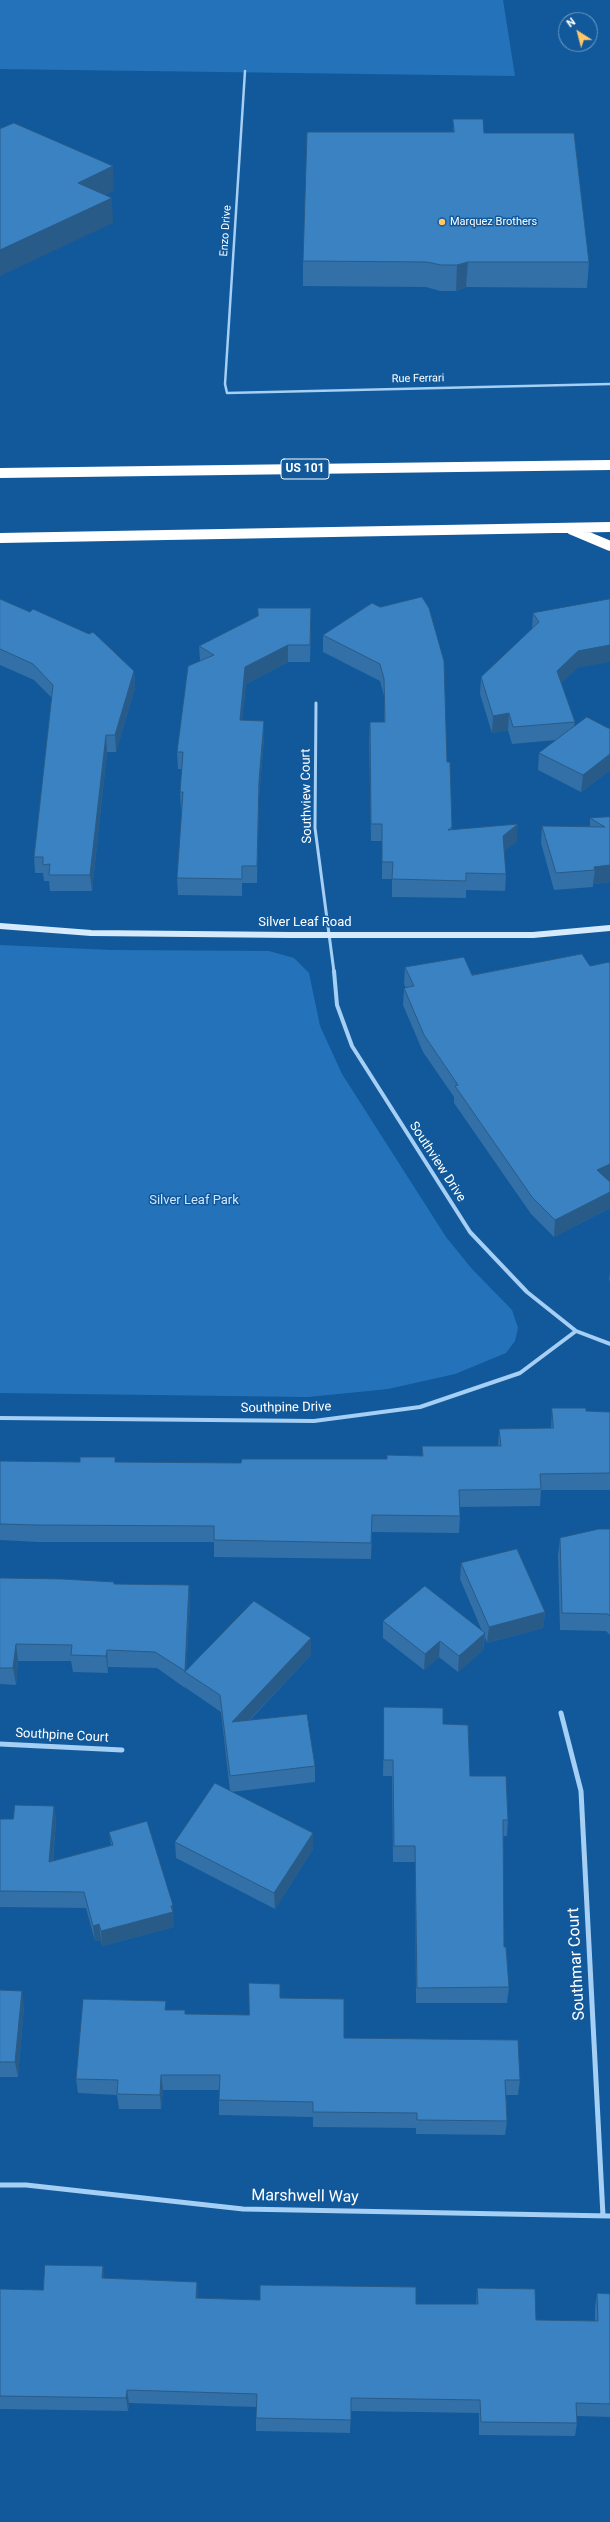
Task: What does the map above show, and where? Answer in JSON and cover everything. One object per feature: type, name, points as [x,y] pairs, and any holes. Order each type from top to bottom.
[{"type":"highway","name":"US 101","points":[[0,473],[610,465]]},
{"type":"highway","points":[[0,538],[610,527]]},
{"type":"highway","points":[[567,528],[610,546]]},
{"type":"street","name":"Enzo Drive","points":[[227,393],[225,376],[245,70]]},
{"type":"street","name":"Rue Ferrari","points":[[227,393],[610,384]]},
{"type":"street","name":"Southview Court","points":[[316,703],[315,828],[331,935]]},
{"type":"street","name":"Silver Leaf Road","points":[[0,926],[91,934],[331,935],[533,935],[610,928]]},
{"type":"street","name":"Southview Drive","points":[[331,935],[337,1005],[356,1052],[470,1232],[527,1292],[576,1331],[610,1344]]},
{"type":"street","name":"Southpine Drive","points":[[0,1418],[314,1421],[420,1408],[520,1373],[576,1331]]},
{"type":"street","name":"Southmar Court","points":[[561,1713],[581,1791],[603,2216]]},
{"type":"street","name":"Southpine Court","points":[[0,1744],[122,1750]]},
{"type":"street","name":"Marshwell Way","points":[[0,2185],[26,2185],[243,2209],[610,2216]]},
{"type":"green space","points":[[0,0],[503,0],[515,76],[0,69]]},
{"type":"green space","name":"Silver Leaf Park","points":[[0,945],[111,950],[269,951],[294,958],[309,973],[320,1026],[342,1074],[446,1237],[472,1269],[512,1310],[518,1328],[515,1341],[506,1353],[455,1374],[388,1389],[308,1397],[0,1393]]},
{"type":"building","name":"Marquez Brothers","points":[[453,119],[483,119],[484,133],[574,133],[589,262],[468,262],[457,265],[441,265],[427,262],[303,261],[307,132],[454,132]]},
{"type":"building","points":[[14,123],[113,166],[78,183],[112,198],[0,250],[0,129]]},
{"type":"building","points":[[422,597],[429,608],[444,661],[447,762],[450,762],[452,827],[448,830],[518,824],[503,836],[506,874],[466,873],[466,881],[392,879],[393,862],[382,862],[382,824],[371,824],[370,722],[385,722],[384,679],[380,664],[323,635],[372,603],[380,607]]},
{"type":"building","points":[[0,599],[30,612],[33,609],[89,634],[93,632],[134,671],[115,735],[106,735],[90,875],[49,875],[50,864],[43,865],[43,857],[34,857],[53,685],[33,664],[0,649]]},
{"type":"building","points":[[610,599],[610,645],[578,651],[557,671],[575,722],[513,727],[509,713],[493,716],[481,677],[539,622],[533,613]]},
{"type":"building","points":[[258,608],[311,608],[310,645],[288,645],[245,667],[240,720],[264,721],[259,781],[257,866],[242,866],[242,879],[177,878],[183,792],[180,792],[183,752],[177,752],[188,666],[214,655],[199,646],[258,616]]},
{"type":"building","points":[[587,717],[610,728],[610,754],[583,775],[539,753]]},
{"type":"building","points":[[610,817],[610,865],[594,867],[595,870],[556,873],[542,826],[605,827],[590,818]]},
{"type":"building","points":[[582,954],[590,966],[609,962],[610,964],[610,1164],[597,1170],[610,1182],[610,1192],[555,1220],[532,1197],[455,1086],[458,1085],[424,1035],[404,988],[414,986],[405,967],[464,957],[472,975]]},
{"type":"building","points":[[552,1408],[586,1408],[586,1411],[610,1412],[610,1473],[540,1474],[541,1489],[459,1490],[460,1516],[372,1515],[371,1543],[214,1540],[214,1526],[0,1524],[0,1461],[80,1462],[80,1457],[115,1457],[115,1462],[241,1463],[242,1459],[387,1459],[387,1455],[423,1456],[422,1446],[501,1446],[499,1429],[553,1428]]},
{"type":"building","points":[[599,1529],[610,1529],[610,1616],[608,1614],[562,1613],[560,1538]]},
{"type":"building","points":[[517,1549],[545,1612],[489,1627],[461,1563]]},
{"type":"building","points":[[0,1578],[63,1579],[114,1582],[114,1584],[189,1585],[185,1671],[155,1652],[107,1650],[106,1656],[71,1655],[72,1645],[16,1644],[13,1668],[0,1668]]},
{"type":"building","points":[[425,1586],[485,1633],[459,1656],[440,1641],[425,1654],[383,1621]]},
{"type":"building","points":[[254,1601],[311,1638],[232,1722],[307,1714],[315,1766],[230,1776],[220,1695],[185,1672]]},
{"type":"building","points":[[384,1707],[443,1708],[443,1724],[468,1725],[470,1776],[506,1776],[508,1820],[503,1820],[504,1947],[506,1947],[509,1987],[417,1988],[415,1846],[394,1846],[393,1760],[384,1760]]},
{"type":"building","points":[[215,1783],[313,1833],[274,1893],[175,1842]]},
{"type":"building","points":[[15,1805],[54,1806],[49,1862],[113,1845],[109,1832],[147,1821],[173,1905],[171,1906],[173,1912],[101,1931],[99,1924],[93,1926],[84,1892],[0,1891],[0,1819],[13,1819]]},
{"type":"building","points":[[249,1983],[280,1984],[280,1998],[344,1999],[344,2038],[518,2040],[520,2080],[505,2080],[507,2121],[417,2120],[417,2113],[313,2112],[313,2102],[219,2100],[220,2075],[161,2075],[160,2095],[117,2094],[118,2080],[76,2079],[83,1999],[166,2001],[165,2010],[185,2010],[185,2014],[249,2015]]},
{"type":"building","points":[[0,1990],[22,1991],[15,2062],[0,2062]]},
{"type":"building","points":[[45,2265],[103,2266],[102,2278],[197,2282],[196,2298],[260,2300],[260,2285],[416,2287],[416,2304],[478,2304],[477,2288],[535,2289],[536,2320],[598,2321],[597,2293],[610,2294],[610,2404],[576,2403],[577,2423],[481,2422],[480,2400],[351,2398],[351,2420],[256,2418],[257,2394],[127,2390],[126,2398],[0,2396],[0,2289],[43,2290]]},
{"type":"place","name":"Marquez Brothers","points":[[442,222]]}]
